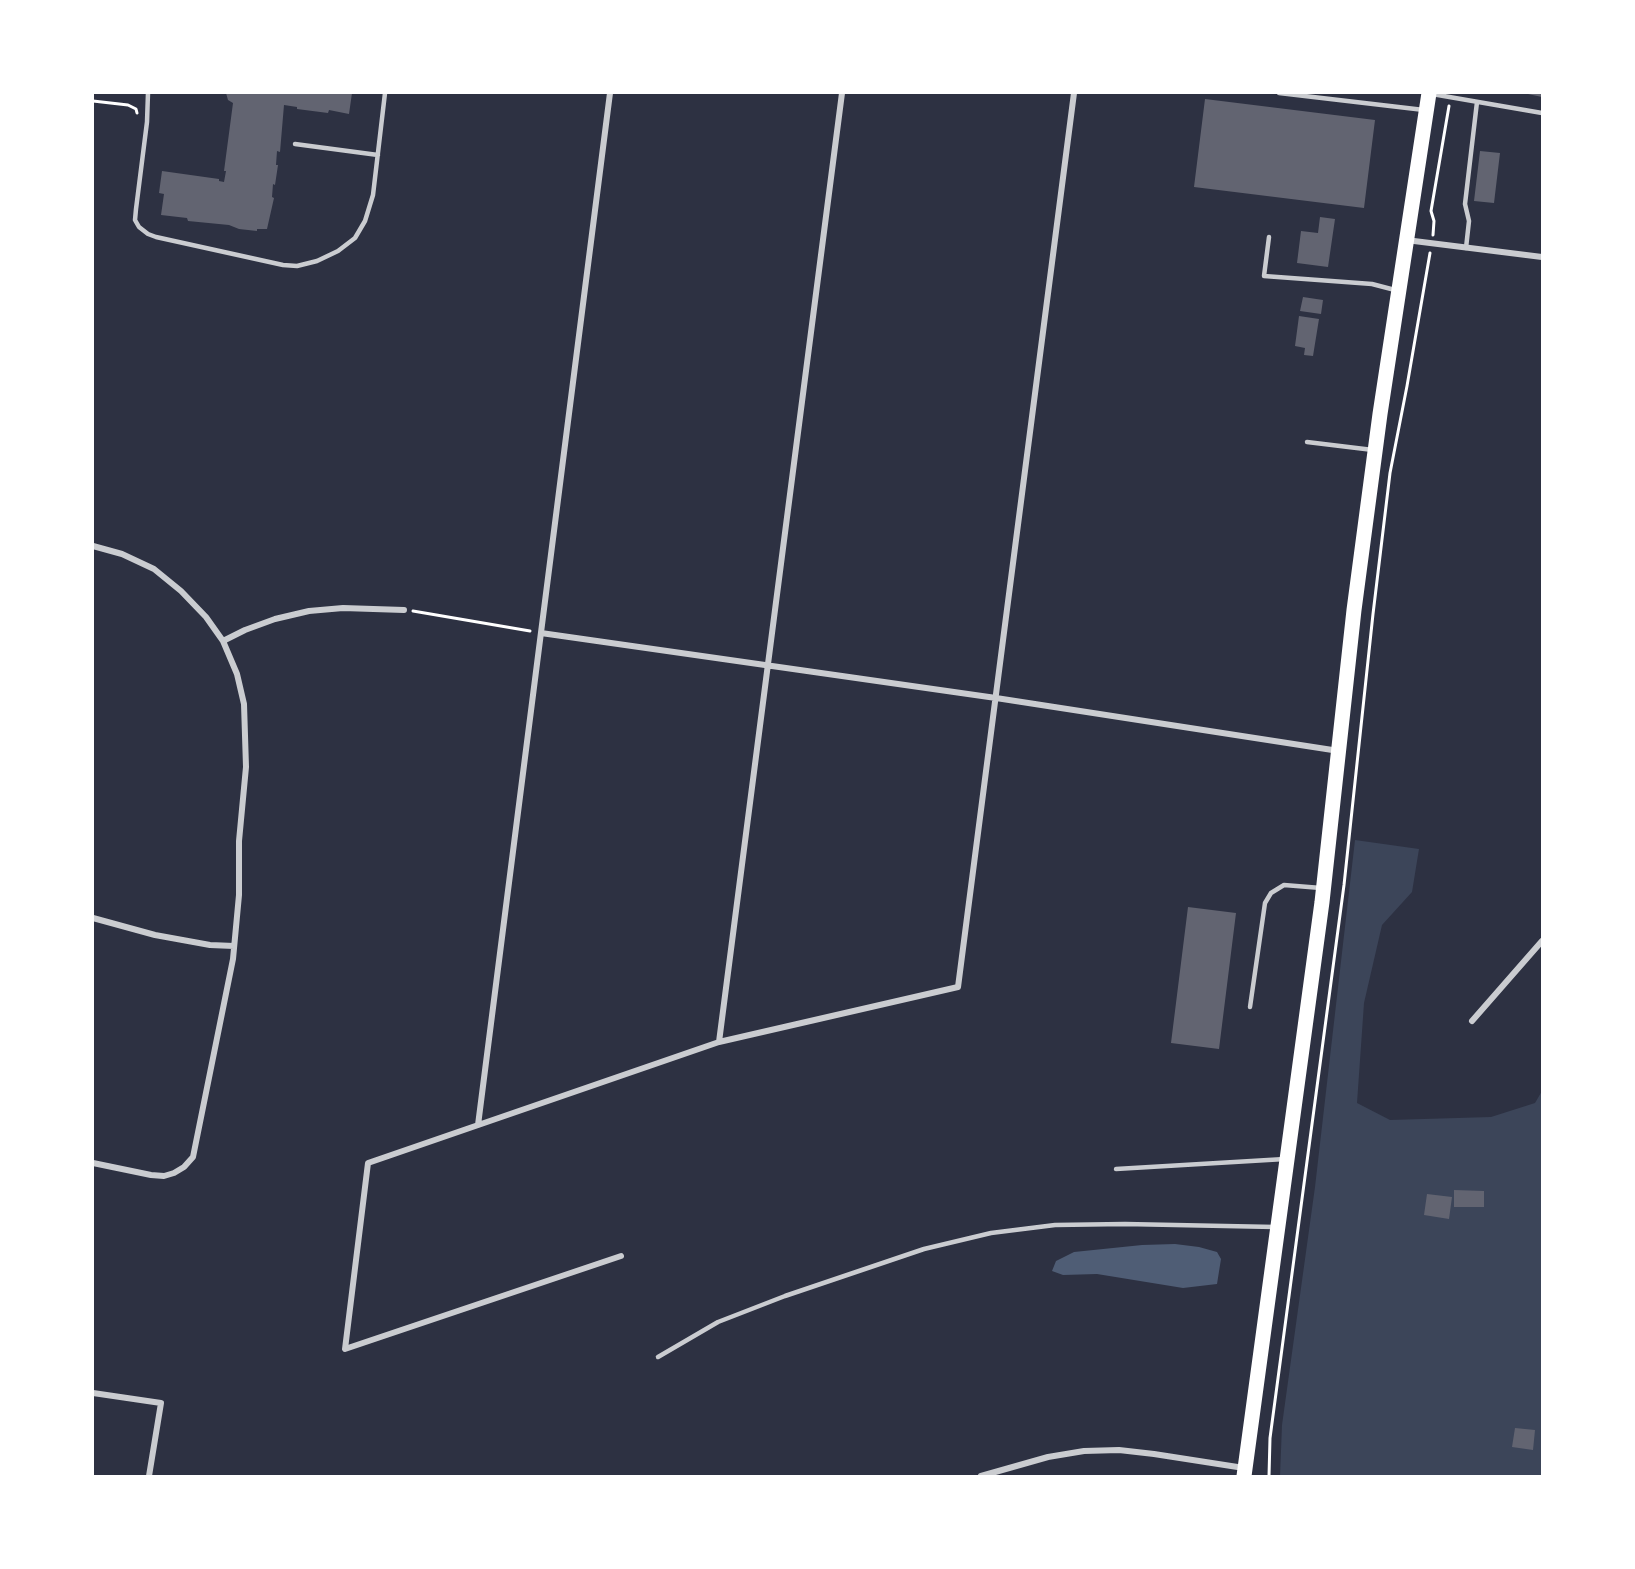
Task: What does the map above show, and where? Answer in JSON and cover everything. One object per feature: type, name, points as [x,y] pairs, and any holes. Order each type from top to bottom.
[{"type":"main road","points":[[1244,1472],[1323,888],[1354,610],[1375,450],[1429,93]]},
{"type":"street","points":[[478,1125],[610,93]]},
{"type":"street","points":[[719,1042],[842,93]]},
{"type":"street","points":[[621,1256],[345,1350],[368,1163],[719,1042],[958,987],[1074,93]]},
{"type":"street","points":[[1406,240],[1542,257]]},
{"type":"street","points":[[93,546],[122,554],[154,569],[206,616],[223,641],[239,684],[244,704],[246,767],[239,841],[239,895],[234,946],[193,1157],[184,1167],[174,1173],[157,1176],[93,1163]]},
{"type":"street","points":[[223,641],[275,619],[309,611],[343,608],[404,610]]},
{"type":"street","points":[[541,633],[996,698],[1339,751]]},
{"type":"street","points":[[93,918],[155,935],[210,945],[234,946]]},
{"type":"street","points":[[1473,1021],[1542,941]]},
{"type":"street","points":[[93,1393],[161,1403],[149,1476]]},
{"type":"street","points":[[981,1476],[1048,1456],[1084,1451],[1119,1450],[1244,1472]]},
{"type":"lane","points":[[148,93],[147,122],[135,220],[143,231],[156,237],[283,266],[306,264],[327,258],[355,238],[365,221],[373,195],[385,93]]},
{"type":"lane","points":[[1278,93],[1426,110]]},
{"type":"lane","points":[[1429,93],[1542,113]]},
{"type":"lane","points":[[1466,248],[1469,221],[1465,204],[1477,102]]},
{"type":"lane","points":[[295,144],[378,155]]},
{"type":"lane","points":[[1269,237],[1264,276],[1372,284],[1398,291]]},
{"type":"lane","points":[[1307,442],[1375,450]]},
{"type":"lane","points":[[1250,1007],[1266,903],[1271,893],[1284,885],[1323,888]]},
{"type":"lane","points":[[1116,1168],[1287,1159]]},
{"type":"lane","points":[[658,1357],[718,1322],[768,1302],[924,1249],[991,1233],[1067,1225],[1278,1227]]},
{"type":"path","points":[[1269,1476],[1270,1438],[1344,885],[1390,473],[1431,243],[1434,221],[1431,211],[1451,97]]},
{"type":"path","points":[[93,101],[128,105],[136,109],[138,118]]},
{"type":"path","points":[[404,610],[541,633]]},
{"type":"shaded area","points":[[1355,840],[1419,849],[1412,892],[1382,925],[1364,1003],[1357,1103],[1390,1120],[1491,1117],[1535,1103],[1542,1091],[1542,1476],[1280,1476],[1282,1425],[1315,1187]]},
{"type":"shaded area","points":[[1175,1244],[1217,1252],[1221,1259],[1217,1284],[1183,1288],[1097,1274],[1063,1275],[1052,1271],[1056,1261],[1074,1252]]},
{"type":"building","points":[[226,93],[352,93],[349,114],[329,110],[328,113],[297,109],[297,107],[284,105],[280,152],[277,151],[276,165],[278,165],[275,185],[273,184],[272,197],[274,198],[267,229],[257,229],[257,231],[239,229],[229,225],[188,221],[187,218],[161,215],[164,194],[159,193],[162,171],[219,179],[224,182],[233,103],[228,100]]},
{"type":"building","points":[[1542,93],[1542,97],[1528,94]]},
{"type":"building","points":[[1205,99],[1375,120],[1364,208],[1194,187]]},
{"type":"building","points":[[1480,151],[1500,153],[1494,203],[1474,201]]},
{"type":"building","points":[[1320,217],[1335,219],[1328,267],[1297,263],[1301,231],[1318,233]]},
{"type":"building","points":[[1303,297],[1323,300],[1321,314],[1300,311]]},
{"type":"building","points":[[1299,316],[1319,319],[1313,356],[1304,355],[1305,348],[1295,346]]},
{"type":"building","points":[[1188,907],[1236,913],[1219,1049],[1171,1043]]},
{"type":"building","points":[[1454,1190],[1484,1191],[1484,1207],[1454,1207]]},
{"type":"building","points":[[1427,1194],[1452,1197],[1449,1219],[1424,1215]]},
{"type":"building","points":[[1515,1428],[1535,1430],[1533,1450],[1512,1447]]}]
